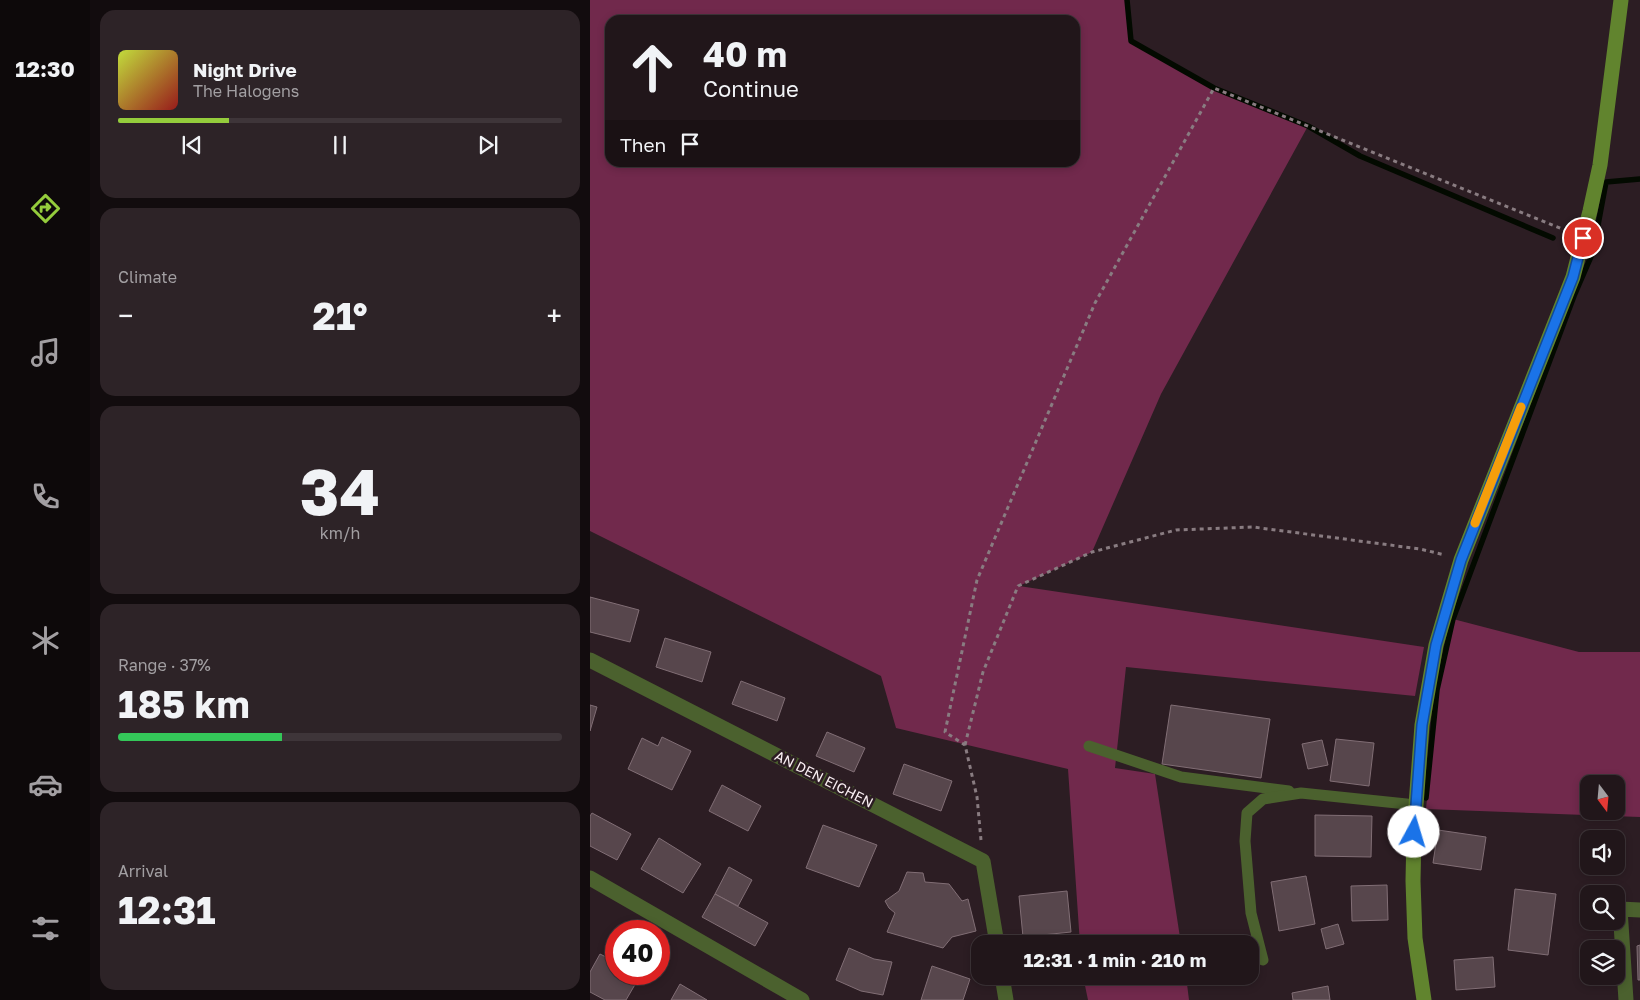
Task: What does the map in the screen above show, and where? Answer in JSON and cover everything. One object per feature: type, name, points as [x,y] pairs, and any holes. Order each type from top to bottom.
[{"type":"street","points":[[1424,1000],[1414,928],[1414,832],[1422,725],[1436,645],[1461,560],[1573,277],[1600,166],[1621,0]]},
{"type":"street","name":"AN DEN EICHEN","points":[[590,660],[983,861]]},
{"type":"street","points":[[983,861],[995,935]]},
{"type":"street","points":[[590,878],[802,1000]]},
{"type":"street","points":[[1626,1000],[1620,909],[1640,910]]},
{"type":"street","points":[[1004,985],[1006,1000]]},
{"type":"lane","points":[[1089,746],[1181,777],[1300,793],[1416,805]]},
{"type":"lane","points":[[1263,960],[1252,913],[1245,841],[1247,813],[1263,799],[1300,793]]},
{"type":"path","points":[[964,745],[945,732],[977,580],[1095,302],[1214,88],[1583,238]]},
{"type":"path","points":[[983,861],[977,797],[964,745],[983,672],[1018,586],[1092,552],[1176,530],[1253,527],[1420,549],[1461,560]]},
{"type":"shaded area","points":[[590,0],[1127,0],[1131,41],[1214,88],[1308,126],[1161,394],[1092,552],[1019,586],[1424,647],[1415,696],[1126,667],[1115,768],[1155,774],[1180,935],[1079,935],[1068,769],[896,728],[881,676],[590,531]]},
{"type":"shaded area","points":[[1453,619],[1579,652],[1640,652],[1640,817],[1625,816],[1625,775],[1580,775],[1580,815],[1426,809],[1436,702]]},
{"type":"shaded area","points":[[1085,985],[1187,985],[1189,1000],[1088,1000]]},
{"type":"building","points":[[590,597],[639,610],[630,642],[590,632]]},
{"type":"building","points":[[665,638],[711,652],[702,682],[656,667]]},
{"type":"building","points":[[741,681],[785,698],[777,721],[732,704]]},
{"type":"building","points":[[590,705],[597,707],[590,731]]},
{"type":"building","points":[[1171,705],[1270,719],[1261,778],[1162,764]]},
{"type":"building","points":[[827,732],[865,748],[854,772],[816,756]]},
{"type":"building","points":[[662,737],[691,751],[672,790],[628,769],[642,738],[658,746]]},
{"type":"building","points":[[1336,739],[1374,743],[1369,786],[1330,781]]},
{"type":"building","points":[[1322,740],[1328,765],[1308,769],[1302,744]]},
{"type":"building","points":[[904,764],[952,781],[941,811],[893,794]]},
{"type":"building","points":[[722,785],[761,806],[748,831],[709,811]]},
{"type":"building","points":[[592,813],[631,834],[617,860],[590,846],[590,816]]},
{"type":"building","points":[[1315,815],[1372,816],[1371,857],[1315,856]]},
{"type":"building","points":[[823,825],[877,845],[859,887],[806,868]]},
{"type":"building","points":[[1438,830],[1486,837],[1481,870],[1433,863]]},
{"type":"building","points":[[659,838],[701,864],[683,893],[641,869]]},
{"type":"building","points":[[729,867],[752,880],[738,906],[715,894]]},
{"type":"building","points":[[907,872],[923,873],[925,882],[949,884],[962,901],[968,899],[976,931],[952,937],[943,948],[887,932],[895,913],[885,901],[899,891]]},
{"type":"building","points":[[1306,876],[1315,924],[1279,931],[1271,882]]},
{"type":"building","points":[[1387,885],[1388,920],[1352,921],[1351,886]]},
{"type":"building","points":[[1515,889],[1556,894],[1548,955],[1508,950]]},
{"type":"building","points":[[1067,891],[1071,932],[1023,935],[1019,896]]},
{"type":"building","points":[[715,894],[768,923],[755,946],[702,917]]},
{"type":"building","points":[[1338,924],[1344,944],[1326,949],[1321,929]]},
{"type":"building","points":[[1640,945],[1640,980],[1638,980],[1637,946]]},
{"type":"building","points":[[849,948],[874,959],[892,962],[883,995],[861,991],[836,980]]},
{"type":"building","points":[[600,954],[605,956],[605,985],[635,985],[626,1000],[605,1000],[590,992],[590,972]]},
{"type":"building","points":[[1493,957],[1495,987],[1456,990],[1454,960]]},
{"type":"building","points":[[932,966],[970,979],[963,1000],[921,1000]]},
{"type":"building","points":[[680,984],[707,1000],[671,1000]]},
{"type":"building","points":[[1328,986],[1330,1000],[1293,1000],[1292,993]]},
{"type":"waterway","points":[[1127,0],[1131,41],[1214,88],[1308,126],[1360,156],[1553,238]]},
{"type":"waterway","points":[[1426,798],[1437,690],[1453,619],[1574,296],[1593,252],[1606,182],[1640,179]]},
{"type":"slow traffic","points":[[1475,523],[1521,407]]},
{"type":"route","points":[[1414,832],[1422,725],[1436,645],[1461,560],[1573,277],[1583,238]]}]
